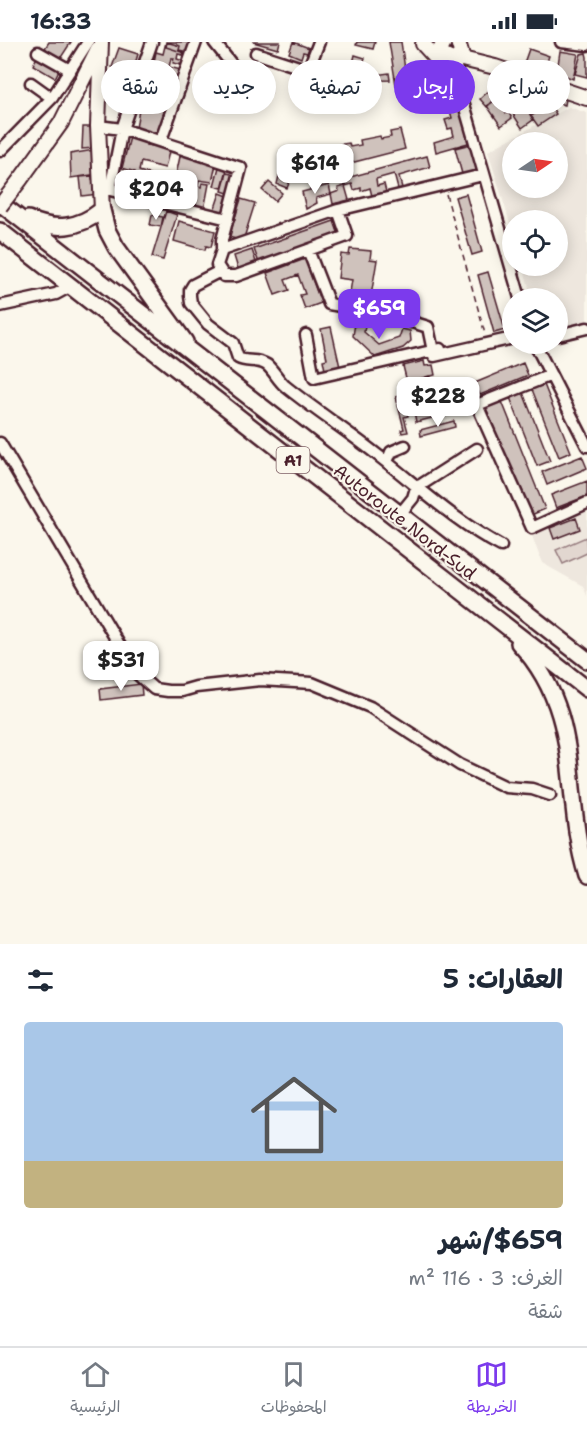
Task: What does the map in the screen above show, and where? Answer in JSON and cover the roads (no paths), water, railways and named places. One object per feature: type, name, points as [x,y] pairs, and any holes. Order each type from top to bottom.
[{"type":"highway","points":[[4,208],[46,226],[57,228],[82,224],[102,210],[107,230],[116,247],[191,353]]},
{"type":"highway","name":"Autoroute Nord-Sud","points":[[4,208],[587,660]]},
{"type":"highway","name":"Autoroute Nord-Sud","points":[[0,231],[587,689]]},
{"type":"highway","points":[[492,615],[527,652],[553,697],[564,726],[570,753],[579,852],[587,876]]},
{"type":"main road","points":[[101,42],[98,126],[105,190],[102,210]]},
{"type":"main road","points":[[4,208],[20,180],[61,123],[101,42]]},
{"type":"main road","points":[[421,43],[450,49],[487,64]]},
{"type":"main road","points":[[421,43],[437,60]]},
{"type":"main road","points":[[450,49],[469,60]]},
{"type":"main road","points":[[570,92],[587,98]]},
{"type":"street","points":[[0,152],[52,98],[87,42]]},
{"type":"street","points":[[152,42],[122,129],[105,190],[228,219]]},
{"type":"street","points":[[161,140],[196,42]]},
{"type":"street","points":[[214,42],[228,60]]},
{"type":"street","points":[[256,53],[308,70],[319,42]]},
{"type":"street","points":[[561,42],[587,45]]},
{"type":"street","points":[[38,52],[70,70]]},
{"type":"street","points":[[31,84],[52,98]]},
{"type":"street","points":[[466,114],[517,288]]},
{"type":"street","points":[[98,126],[122,129],[161,140],[241,168],[217,265],[224,276],[236,276],[347,236],[338,210]]},
{"type":"street","points":[[222,250],[338,210],[483,175]]},
{"type":"street","points":[[308,250],[329,304],[386,314],[428,327],[434,356],[502,341]]},
{"type":"street","points":[[219,271],[193,285],[190,290],[191,303],[208,324],[233,343],[238,358],[243,361],[259,360],[269,367],[283,384],[387,462],[416,488],[472,531],[501,546]]},
{"type":"street","points":[[0,306],[56,294],[69,287]]},
{"type":"street","points":[[568,333],[587,328]]},
{"type":"street","points":[[306,335],[314,378],[502,334]]},
{"type":"street","points":[[540,354],[587,446]]},
{"type":"street","points":[[551,375],[477,405],[532,528],[587,503]]},
{"type":"street","points":[[0,443],[136,673],[154,688],[182,691],[196,687],[260,681],[312,683],[370,707],[460,765],[506,787],[531,789],[550,795]]},
{"type":"street","points":[[387,462],[391,452],[405,446]]},
{"type":"street","points":[[400,514],[413,498],[416,488],[477,449]]}]
